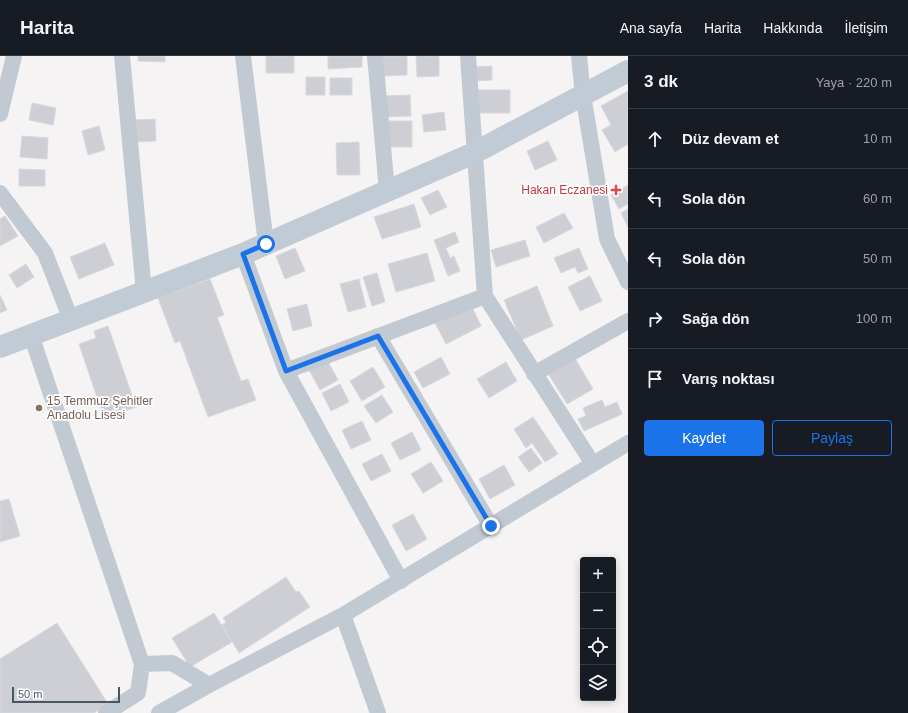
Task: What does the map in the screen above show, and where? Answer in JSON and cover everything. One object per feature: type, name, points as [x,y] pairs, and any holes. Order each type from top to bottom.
[{"type":"street","points":[[0,114],[14,56]]},
{"type":"street","points":[[122,56],[144,292]]},
{"type":"street","points":[[243,56],[266,244]]},
{"type":"street","points":[[375,56],[387,191]]},
{"type":"street","points":[[468,56],[485,296],[592,464]]},
{"type":"street","points":[[579,56],[583,95],[607,239],[624,264],[628,282]]},
{"type":"street","points":[[0,347],[243,254],[474,153],[628,71]]},
{"type":"street","points":[[0,193],[45,253],[71,320]]},
{"type":"street","points":[[243,254],[286,371],[401,581]]},
{"type":"street","points":[[286,371],[485,296]]},
{"type":"street","points":[[534,374],[628,321]]},
{"type":"street","points":[[31,336],[142,664],[138,693],[106,713]]},
{"type":"street","points":[[378,336],[491,526]]},
{"type":"street","points":[[159,713],[209,685],[343,615],[628,443]]},
{"type":"street","points":[[343,615],[378,713]]},
{"type":"street","points":[[142,664],[172,663],[209,685]]},
{"type":"building","points":[[138,56],[165,56],[165,62],[138,61]]},
{"type":"building","points":[[266,56],[294,56],[294,73],[266,73]]},
{"type":"building","points":[[328,56],[362,56],[362,67],[328,69]]},
{"type":"building","points":[[382,56],[407,56],[407,75],[383,76]]},
{"type":"building","points":[[416,56],[439,56],[439,76],[417,77]]},
{"type":"building","points":[[492,66],[492,80],[472,81],[472,67]]},
{"type":"building","points":[[306,77],[325,77],[325,95],[306,95]]},
{"type":"building","points":[[330,78],[352,78],[352,95],[330,95]]},
{"type":"building","points":[[476,90],[510,90],[510,113],[476,113]]},
{"type":"building","points":[[628,91],[628,144],[615,152],[602,130],[611,125],[601,106]]},
{"type":"building","points":[[410,95],[411,116],[385,117],[385,96]]},
{"type":"building","points":[[32,103],[56,108],[53,125],[29,120]]},
{"type":"building","points":[[444,112],[446,130],[424,132],[422,115]]},
{"type":"building","points":[[155,119],[156,141],[136,142],[135,120]]},
{"type":"building","points":[[386,121],[412,121],[412,147],[386,147]]},
{"type":"building","points":[[99,126],[105,150],[88,155],[82,131]]},
{"type":"building","points":[[22,136],[48,138],[47,159],[20,157]]},
{"type":"building","points":[[548,141],[557,160],[535,170],[527,151]]},
{"type":"building","points":[[359,142],[360,175],[337,175],[336,143]]},
{"type":"building","points":[[19,169],[45,170],[45,186],[19,186]]},
{"type":"building","points":[[628,185],[628,204],[619,209],[611,195]]},
{"type":"building","points":[[438,190],[447,207],[430,215],[421,198]]},
{"type":"building","points":[[414,204],[421,227],[382,239],[374,217]]},
{"type":"building","points":[[628,209],[628,227],[621,213]]},
{"type":"building","points":[[564,213],[573,228],[544,243],[536,227]]},
{"type":"building","points":[[5,216],[18,236],[0,246],[0,219]]},
{"type":"building","points":[[455,232],[459,242],[446,248],[450,258],[454,256],[460,271],[448,276],[434,240]]},
{"type":"building","points":[[525,240],[530,256],[496,267],[491,250]]},
{"type":"building","points":[[105,243],[114,265],[79,279],[70,257]]},
{"type":"building","points":[[295,248],[305,271],[285,279],[276,256]]},
{"type":"building","points":[[579,248],[588,269],[578,273],[575,267],[561,273],[554,258]]},
{"type":"building","points":[[427,253],[435,281],[396,292],[388,264]]},
{"type":"building","points":[[26,264],[34,277],[17,288],[9,275]]},
{"type":"building","points":[[377,273],[385,302],[372,306],[363,277]]},
{"type":"building","points":[[590,276],[602,301],[580,311],[568,287]]},
{"type":"building","points":[[210,279],[224,315],[217,317],[241,381],[248,379],[256,400],[208,417],[180,341],[175,343],[158,298]]},
{"type":"building","points":[[359,279],[366,307],[348,312],[340,284]]},
{"type":"building","points":[[537,286],[553,326],[521,340],[504,300]]},
{"type":"building","points":[[0,295],[7,310],[0,313]]},
{"type":"building","points":[[307,304],[312,326],[293,331],[287,309]]},
{"type":"building","points":[[471,305],[481,326],[446,344],[435,323]]},
{"type":"building","points":[[108,326],[136,407],[104,418],[79,344],[96,338],[94,331]]},
{"type":"building","points":[[573,355],[593,389],[567,404],[546,370]]},
{"type":"building","points":[[441,357],[450,374],[423,388],[414,372]]},
{"type":"building","points":[[326,358],[338,380],[320,390],[308,368]]},
{"type":"building","points":[[506,362],[517,381],[489,398],[477,379]]},
{"type":"building","points":[[373,367],[385,387],[362,401],[350,381]]},
{"type":"building","points":[[340,384],[349,402],[331,411],[322,393]]},
{"type":"building","points":[[382,395],[393,412],[376,423],[364,406]]},
{"type":"building","points":[[602,400],[605,407],[617,402],[622,414],[584,431],[578,419],[586,416],[583,408]]},
{"type":"building","points":[[533,417],[558,454],[545,462],[532,443],[526,448],[514,429]]},
{"type":"building","points":[[362,421],[371,440],[351,449],[342,430]]},
{"type":"building","points":[[412,432],[421,450],[400,460],[391,443]]},
{"type":"building","points":[[531,448],[542,463],[529,472],[518,457]]},
{"type":"building","points":[[382,454],[391,471],[371,481],[362,464]]},
{"type":"building","points":[[431,462],[443,481],[423,493],[411,474]]},
{"type":"building","points":[[504,465],[515,485],[490,499],[479,479]]},
{"type":"building","points":[[9,499],[20,536],[0,542],[0,501]]},
{"type":"building","points":[[413,514],[427,539],[406,551],[392,525]]},
{"type":"building","points":[[286,577],[296,592],[299,591],[310,607],[239,653],[222,625],[226,622],[223,618]]},
{"type":"building","points":[[214,613],[232,642],[190,667],[172,638]]},
{"type":"building","points":[[57,623],[108,704],[94,713],[0,713],[0,659]]},
{"type":"place","name":"Hakan Eczanesi","points":[[616,190]]},
{"type":"place","name":"15 Temmuz Şehitler Anadolu Lisesi","points":[[39,408]]},
{"type":"route","points":[[266,244],[243,254],[286,371],[378,336],[491,526]]}]
